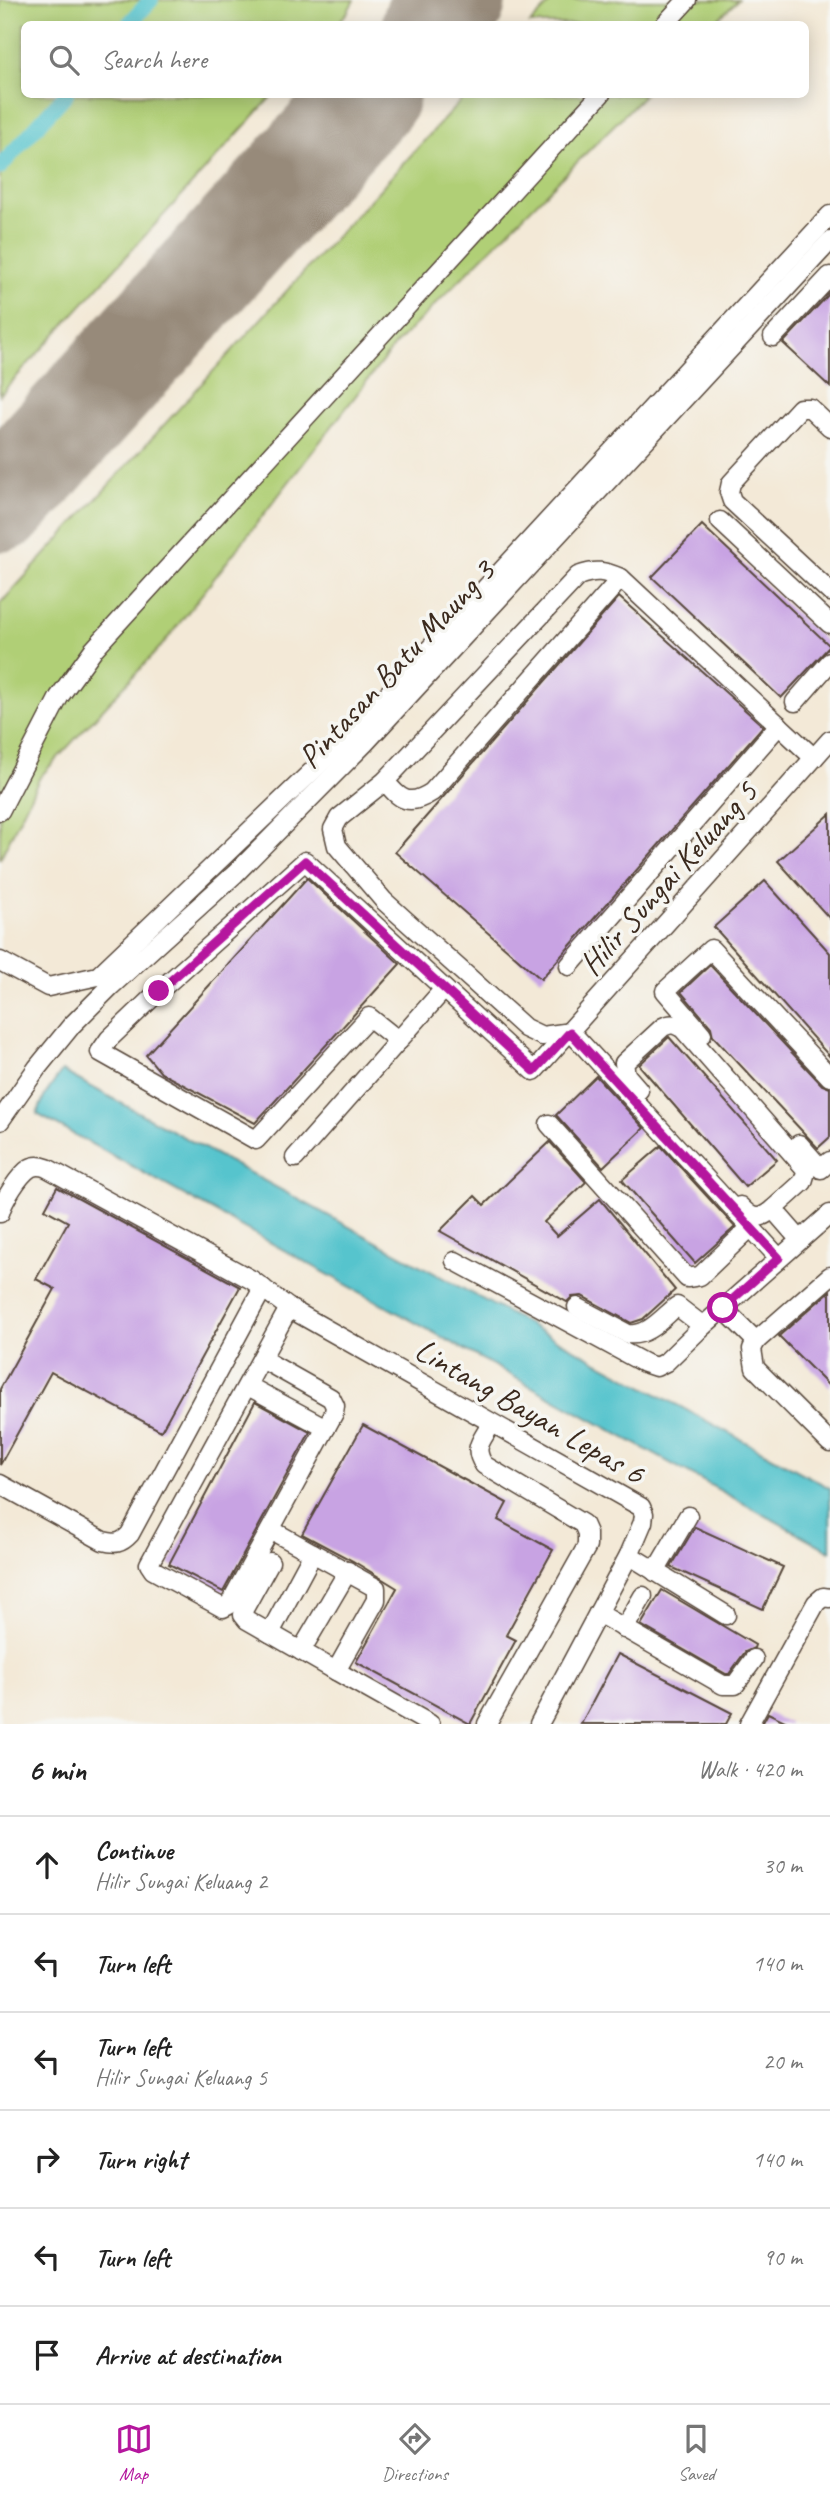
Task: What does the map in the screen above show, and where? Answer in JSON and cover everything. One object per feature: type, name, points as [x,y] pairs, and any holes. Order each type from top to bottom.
[{"type":"street","points":[[668,21],[688,0]]},
{"type":"street","points":[[0,811],[59,697],[93,650],[597,98]]},
{"type":"street","points":[[0,961],[48,987],[98,976],[351,734],[830,215]]},
{"type":"street","name":"Pintasan Batu Maung 3","points":[[0,1121],[37,1068],[72,1025],[111,986],[235,874],[365,743],[830,241]]},
{"type":"street","points":[[773,337],[830,276]]},
{"type":"street","points":[[830,427],[810,408],[800,408],[731,483],[729,492],[732,501],[830,592]]},
{"type":"street","points":[[720,521],[830,624]]},
{"type":"street","points":[[779,1258],[570,1032],[542,1036],[525,1028],[384,901],[337,846],[333,829],[339,818],[385,781],[578,576],[593,570],[603,570],[621,578],[814,758]]},
{"type":"street","points":[[385,781],[396,794],[407,800],[422,799],[432,792],[621,578]]},
{"type":"street","points":[[795,702],[830,662]]},
{"type":"street","points":[[569,966],[779,725]]},
{"type":"street","name":"Hilir Sungai Keluang 5","points":[[444,989],[534,1071],[830,740]]},
{"type":"street","points":[[295,1158],[399,1041],[444,989],[305,861],[159,991],[109,1039],[100,1052],[256,1140],[369,1017],[399,1041]]},
{"type":"street","points":[[830,1077],[711,949],[664,991],[821,1169],[830,1161]]},
{"type":"street","points":[[670,1024],[683,1029],[804,1167],[806,1172],[803,1182],[773,1209],[760,1218],[747,1213],[626,1075],[623,1070],[627,1058],[663,1027],[670,1024]]},
{"type":"street","points":[[550,1124],[687,1278],[700,1276],[750,1228]]},
{"type":"street","name":"Lintang Bayan Lepas 6","points":[[0,1213],[7,1196],[29,1168],[39,1165],[59,1174],[263,1288],[289,1308],[491,1424],[641,1507],[643,1522],[629,1555],[539,1724]]},
{"type":"street","points":[[773,1209],[800,1240]]},
{"type":"street","points":[[455,1261],[656,1367],[666,1362],[830,1214]]},
{"type":"street","points":[[577,1307],[628,1334],[638,1335],[677,1306],[683,1297],[680,1286],[624,1224]]},
{"type":"street","points":[[830,1276],[756,1341],[752,1349],[755,1367],[830,1444]]},
{"type":"street","points":[[0,1484],[103,1541],[114,1544],[124,1541],[263,1288]]},
{"type":"street","points":[[677,1306],[703,1326]]},
{"type":"street","points":[[262,1359],[331,1398],[335,1406],[334,1413],[229,1605],[223,1608],[153,1570],[149,1564],[289,1308]]},
{"type":"street","points":[[723,1308],[756,1341]]},
{"type":"street","points":[[248,1386],[326,1428]]},
{"type":"street","points":[[487,1724],[587,1546],[587,1533],[583,1524],[484,1465],[477,1455],[477,1449],[491,1424]]},
{"type":"street","points":[[655,1572],[688,1516]]},
{"type":"street","points":[[271,1530],[376,1588],[377,1594],[336,1671]]},
{"type":"street","points":[[270,1633],[313,1553]]},
{"type":"street","points":[[629,1555],[726,1615]]},
{"type":"street","points":[[270,1562],[244,1609],[243,1615],[247,1620],[430,1724]]},
{"type":"street","points":[[301,1651],[348,1571]]},
{"type":"street","points":[[624,1629],[643,1596]]},
{"type":"street","points":[[749,1724],[816,1603],[823,1597],[830,1598]]},
{"type":"street","points":[[598,1613],[723,1685],[735,1685],[754,1659]]},
{"type":"green space","points":[[0,0],[354,0],[340,21],[21,21],[21,98],[270,98],[0,395]]},
{"type":"green space","points":[[553,0],[738,0],[716,21],[533,21]]},
{"type":"green space","points":[[463,98],[641,98],[395,345],[164,643],[40,777],[0,859],[0,604]]},
{"type":"water","points":[[62,1071],[830,1488],[830,1551],[37,1114],[45,1095]]},
{"type":"building","points":[[830,293],[830,387],[783,343]]},
{"type":"building","points":[[702,525],[830,646],[781,698],[652,577]]},
{"type":"building","points":[[619,597],[763,726],[541,979],[395,852]]},
{"type":"building","points":[[830,814],[830,919],[778,861]]},
{"type":"building","points":[[307,878],[400,964],[255,1123],[161,1073],[146,1055]]},
{"type":"building","points":[[765,881],[830,953],[830,1057],[714,927]]},
{"type":"building","points":[[710,965],[822,1085],[830,1088],[830,1137],[818,1148],[713,1036],[711,1027],[681,992]]},
{"type":"building","points":[[669,1037],[777,1160],[745,1187],[639,1065]]},
{"type":"building","points":[[596,1076],[644,1128],[603,1167],[556,1115]]},
{"type":"building","points":[[550,1142],[586,1182],[544,1222],[557,1236],[600,1199],[675,1290],[643,1319],[631,1323],[582,1296],[572,1297],[567,1302],[440,1231],[475,1196],[484,1205]]},
{"type":"building","points":[[661,1146],[735,1227],[695,1263],[622,1180]]},
{"type":"building","points":[[57,1187],[240,1287],[161,1431],[51,1372],[0,1465],[0,1389],[55,1289],[36,1279],[68,1222],[45,1209]]},
{"type":"building","points":[[830,1291],[830,1387],[779,1336]]},
{"type":"building","points":[[255,1402],[310,1432],[223,1592],[169,1564]]},
{"type":"building","points":[[363,1425],[507,1503],[498,1520],[553,1550],[506,1635],[516,1640],[470,1724],[356,1662],[397,1588],[302,1534]]},
{"type":"building","points":[[695,1527],[783,1567],[763,1609],[671,1567]]},
{"type":"building","points":[[662,1590],[755,1645],[754,1648],[745,1652],[729,1674],[726,1674],[641,1625]]},
{"type":"building","points":[[618,1654],[732,1713],[726,1724],[581,1724]]},
{"type":"building","points":[[768,1713],[791,1724],[762,1724]]},
{"type":"waterway","points":[[132,21],[151,0]]},
{"type":"waterway","points":[[0,167],[62,98]]},
{"type":"taxiway","points":[[416,21],[426,0]]},
{"type":"runway","points":[[436,21],[455,0]]},
{"type":"runway","points":[[0,501],[365,98]]},
{"type":"route","points":[[159,991],[305,861],[534,1071],[570,1032],[779,1258],[723,1308]]}]
